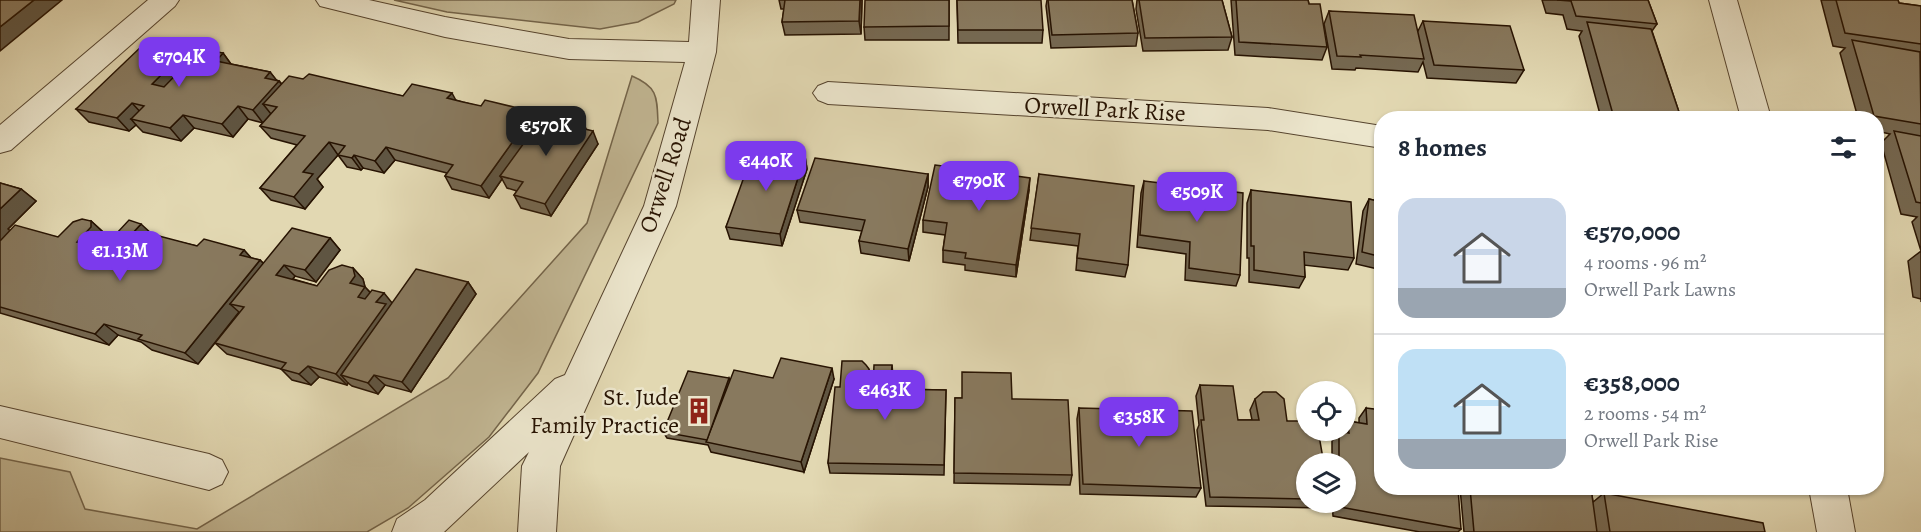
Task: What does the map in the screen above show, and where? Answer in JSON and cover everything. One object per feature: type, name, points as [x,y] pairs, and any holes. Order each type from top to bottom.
[{"type":"street","points":[[0,142],[165,0]]},
{"type":"street","points":[[330,0],[445,27],[569,49],[702,52]]},
{"type":"street","name":"Orwell Road","points":[[537,532],[541,466],[660,206],[702,52],[706,0]]},
{"type":"street","points":[[1723,0],[1754,111]]},
{"type":"street","name":"Orwell Park Rise","points":[[828,93],[1268,119],[1374,136]]},
{"type":"street","name":"Orwell Road","points":[[411,532],[440,513],[582,376]]},
{"type":"street","points":[[0,422],[209,472]]},
{"type":"street","points":[[1829,495],[1836,532]]},
{"type":"shaded area","points":[[394,0],[676,0],[674,4],[638,22],[600,29],[447,12]]},
{"type":"shaded area","points":[[632,76],[647,84],[654,94],[658,123],[538,373],[489,437],[408,508],[367,532],[0,532],[0,458],[70,472],[85,509],[197,529],[448,378],[587,223]]},
{"type":"building","points":[[0,0],[34,0],[0,27]]},
{"type":"building","points":[[785,0],[860,0],[859,21],[782,22]]},
{"type":"building","points":[[865,0],[949,0],[949,26],[864,27]]},
{"type":"building","points":[[957,0],[1041,0],[1043,30],[958,30]]},
{"type":"building","points":[[1048,0],[1132,0],[1138,33],[1052,35]]},
{"type":"building","points":[[1139,0],[1222,0],[1232,37],[1145,38]]},
{"type":"building","points":[[1236,0],[1308,0],[1309,4],[1320,4],[1327,47],[1239,42]]},
{"type":"building","points":[[1557,0],[1648,0],[1657,24],[1576,16],[1571,1]]},
{"type":"building","points":[[1836,0],[1898,0],[1899,3],[1921,6],[1921,44],[1845,33]]},
{"type":"building","points":[[1329,11],[1414,15],[1424,59],[1337,56]]},
{"type":"building","points":[[1423,21],[1510,26],[1524,70],[1434,65]]},
{"type":"building","points":[[1587,22],[1651,29],[1679,111],[1612,111]]},
{"type":"building","points":[[1852,40],[1920,52],[1921,124],[1884,118],[1884,111],[1873,111]]},
{"type":"building","points":[[145,43],[184,52],[152,84],[164,87],[201,49],[223,53],[216,61],[270,72],[265,78],[279,81],[253,110],[238,106],[222,124],[183,115],[170,128],[131,119],[144,106],[132,103],[117,118],[76,109]]},
{"type":"building","points":[[309,74],[403,96],[412,84],[452,93],[447,98],[463,102],[481,106],[485,100],[534,112],[481,186],[445,176],[453,165],[386,147],[375,161],[354,155],[352,158],[338,155],[345,146],[329,142],[303,172],[313,174],[294,197],[260,188],[305,136],[260,126],[277,107],[263,104],[289,76],[303,79]]},
{"type":"building","points":[[545,114],[584,124],[581,128],[593,131],[545,204],[514,195],[523,182],[500,176]]},
{"type":"building","points":[[1894,131],[1921,136],[1921,203],[1916,202]]},
{"type":"building","points":[[760,149],[792,152],[791,155],[805,156],[780,234],[726,227],[753,152],[758,152]]},
{"type":"building","points":[[815,158],[928,174],[908,249],[859,241],[865,220],[797,210]]},
{"type":"building","points":[[935,165],[1030,178],[1016,265],[965,258],[966,253],[943,250],[947,223],[923,220]]},
{"type":"building","points":[[1039,174],[1134,186],[1128,265],[1077,258],[1080,234],[1031,228]]},
{"type":"building","points":[[1144,181],[1243,193],[1240,275],[1189,268],[1190,242],[1140,235]]},
{"type":"building","points":[[0,183],[21,189],[0,209]]},
{"type":"building","points":[[1251,190],[1351,202],[1354,258],[1304,252],[1305,277],[1254,270],[1254,246],[1251,246]]},
{"type":"building","points":[[1369,199],[1374,200],[1374,255],[1362,252]]},
{"type":"building","points":[[82,219],[91,221],[91,227],[77,242],[102,249],[129,220],[141,224],[120,247],[137,234],[159,236],[197,246],[204,239],[244,250],[240,255],[260,260],[185,353],[138,339],[142,335],[104,324],[95,334],[0,307],[0,241],[15,225],[58,237],[73,222]]},
{"type":"building","points":[[292,228],[330,238],[305,270],[284,265],[276,275],[317,286],[329,270],[342,265],[353,268],[355,276],[350,283],[365,287],[358,297],[365,299],[372,290],[384,293],[376,302],[386,304],[336,374],[308,366],[299,374],[281,369],[286,363],[215,343],[244,307],[230,304]]},
{"type":"building","points":[[416,269],[468,282],[402,382],[374,375],[368,383],[341,375]]},
{"type":"building","points":[[781,358],[832,368],[801,462],[706,442],[734,370],[773,378]]},
{"type":"building","points":[[842,361],[862,361],[866,365],[869,369],[867,388],[873,388],[874,365],[892,365],[890,389],[946,390],[944,465],[828,463],[835,387],[840,387]]},
{"type":"building","name":"St. Jude Family Practice","points":[[688,371],[729,378],[707,440],[663,432]]},
{"type":"building","points":[[962,372],[1011,373],[1012,399],[1068,400],[1072,475],[954,473],[955,398],[962,398]]},
{"type":"building","points":[[1200,385],[1233,386],[1238,420],[1259,420],[1255,399],[1263,392],[1276,392],[1284,399],[1287,421],[1296,421],[1296,441],[1320,441],[1322,453],[1296,453],[1296,499],[1210,497],[1201,420],[1204,420]]},
{"type":"building","points":[[1079,408],[1192,411],[1201,488],[1083,484]]},
{"type":"building","points":[[1366,408],[1374,409],[1374,495],[1459,495],[1461,529],[1356,510],[1356,453],[1339,453],[1339,441],[1356,441],[1356,422],[1367,424]]},
{"type":"building","points":[[1471,495],[1592,495],[1597,532],[1474,532]]},
{"type":"building","points":[[1604,495],[1763,523],[1765,532],[1610,532]]},
{"type":"place","name":"St. Jude Family Practice","points":[[699,411]]}]
